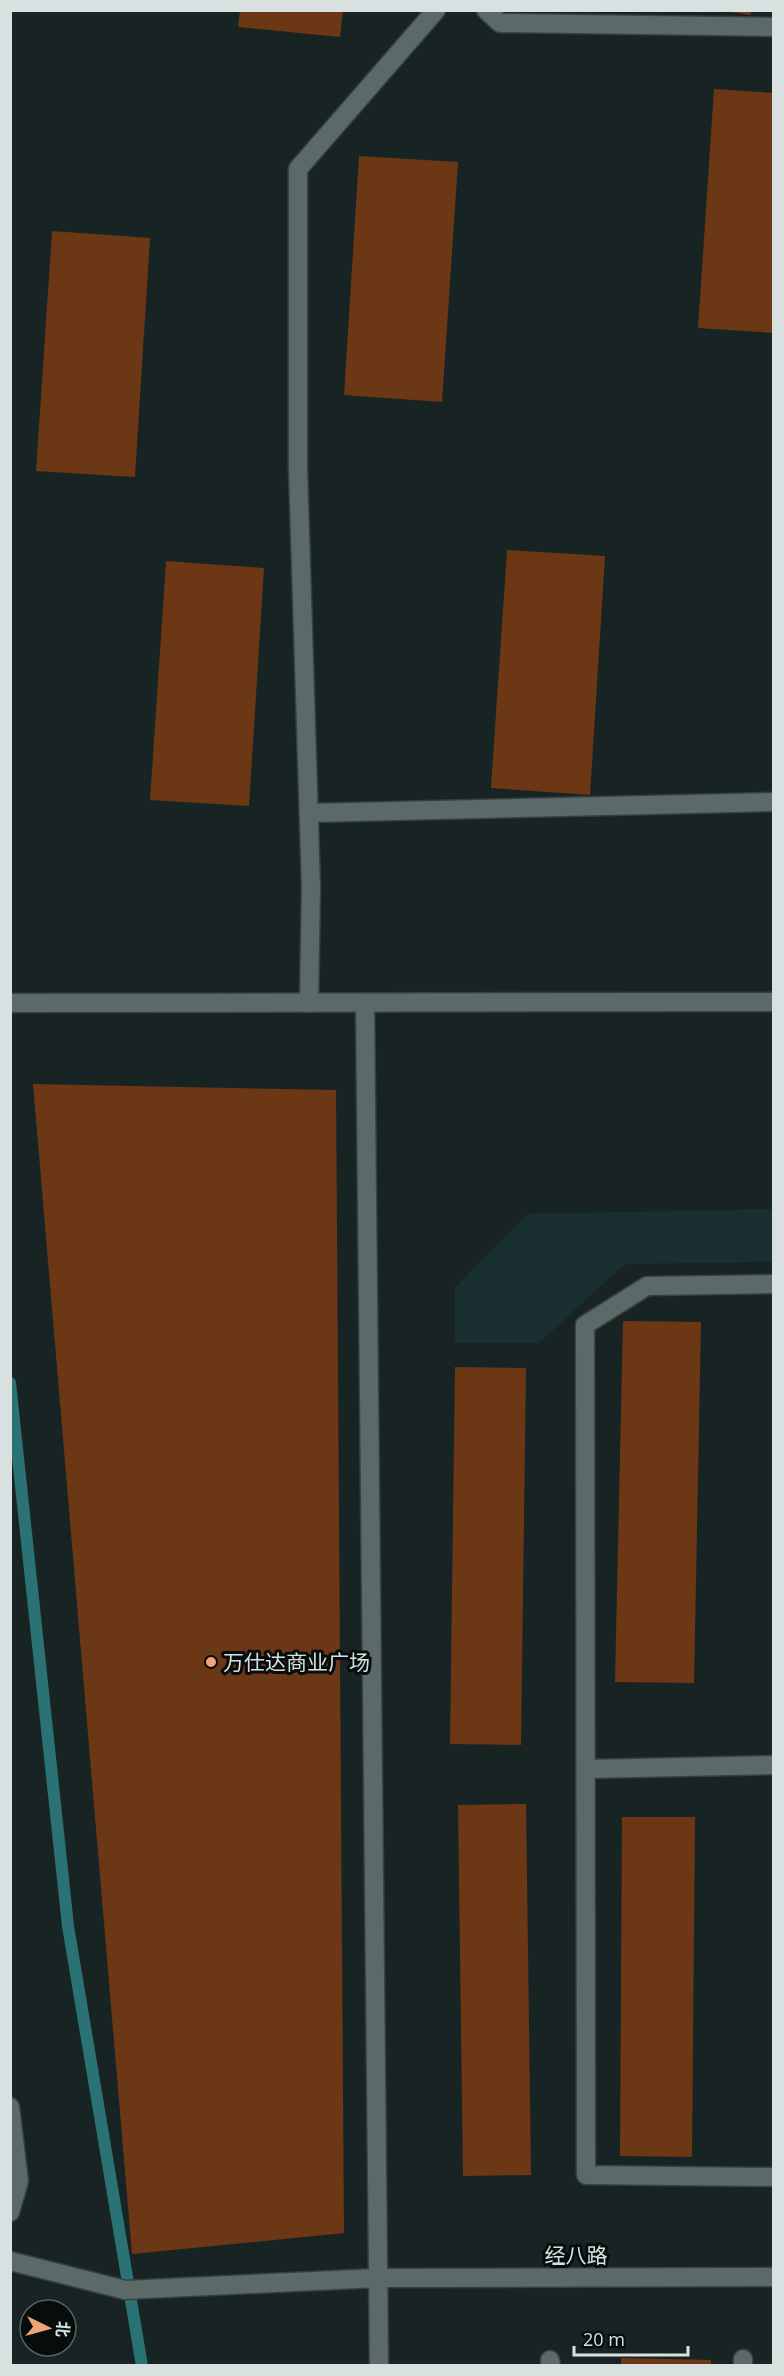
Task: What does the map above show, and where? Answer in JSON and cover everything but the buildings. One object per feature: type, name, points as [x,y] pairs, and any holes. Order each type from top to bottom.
[{"type":"street","points":[[309,1003],[310,813],[298,469],[298,169],[436,10]]},
{"type":"street","points":[[486,10],[500,23],[774,27]]},
{"type":"street","points":[[310,813],[774,802]]},
{"type":"street","points":[[10,1003],[774,1002]]},
{"type":"street","points":[[364,1003],[379,2366]]},
{"type":"street","points":[[774,1284],[647,1286],[585,1325],[586,2175],[774,2177]]},
{"type":"street","points":[[586,1769],[774,1765]]},
{"type":"street","points":[[10,2107],[20,2181],[10,2212]]},
{"type":"street","name":"经八路","points":[[10,2261],[124,2290],[378,2278],[774,2277]]},
{"type":"shaded area","points":[[773,1209],[773,1262],[625,1264],[539,1343],[455,1343],[455,1288],[527,1214]]},
{"type":"waterway","points":[[10,1383],[68,1926],[142,2366]]},
{"type":"place","name":"万仕达商业广场","points":[[211,1662]]}]
